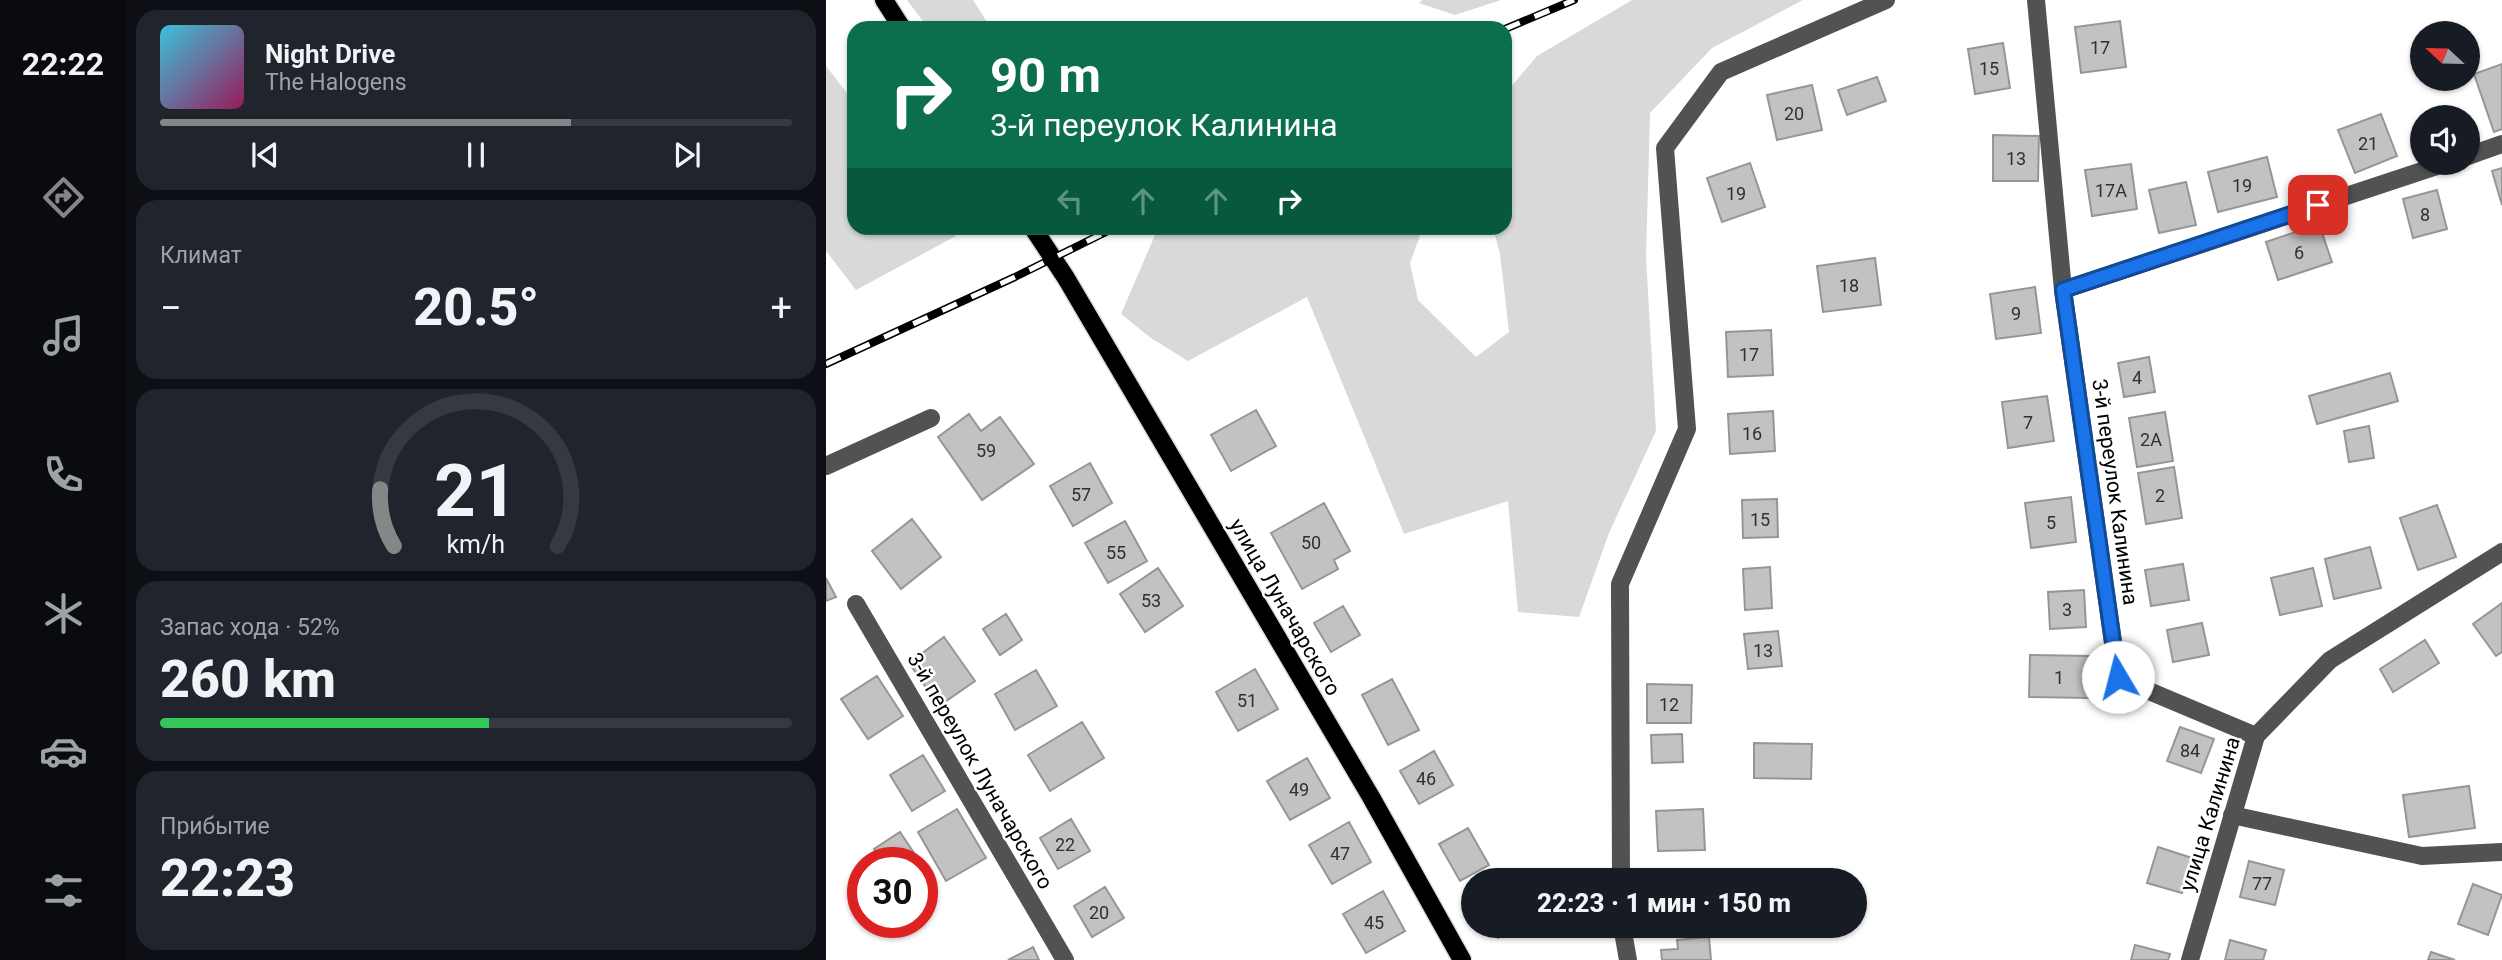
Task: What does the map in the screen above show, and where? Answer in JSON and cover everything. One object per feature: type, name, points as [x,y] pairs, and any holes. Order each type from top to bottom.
[{"type":"main road","points":[[884,0],[898,21]]},
{"type":"main road","name":"улица Луначарского","points":[[1038,235],[1066,278],[1364,785],[1462,960]]},
{"type":"street","points":[[1621,868],[1620,584],[1688,429],[1665,148],[1721,72],[1886,0]]},
{"type":"street","name":"3-й переулок Калинина","points":[[2036,0],[2063,290],[2118,677],[2256,736]]},
{"type":"street","points":[[2480,152],[2502,144]]},
{"type":"street","points":[[2063,290],[2410,175]]},
{"type":"street","points":[[826,466],[931,418]]},
{"type":"street","name":"улица Калинина","points":[[2190,960],[2256,736],[2330,660],[2502,552]]},
{"type":"street","name":"3-й переулок Луначарского","points":[[856,604],[1065,960]]},
{"type":"street","points":[[2232,815],[2422,856],[2502,852]]},
{"type":"street","points":[[1624,938],[1628,960]]},
{"type":"shaded area","points":[[907,0],[973,0],[986,21],[923,21]]},
{"type":"shaded area","points":[[1422,0],[1501,0],[1455,15],[1419,3]]},
{"type":"shaded area","points":[[1632,0],[1803,0],[1712,48],[1650,113],[1646,256],[1656,431],[1609,533],[1579,617],[1518,612],[1508,501],[1404,534],[1307,297],[1188,361],[1151,338],[1121,314],[1155,235],[1420,235],[1410,263],[1418,300],[1476,357],[1509,332],[1500,254],[1495,235],[1512,235],[1512,86],[1537,56]]},
{"type":"shaded area","points":[[826,66],[847,93],[847,235],[956,236],[856,290],[826,251]]},
{"type":"building","points":[[2120,21],[2126,67],[2081,73],[2075,27]]},
{"type":"building","points":[[2003,43],[2010,88],[1975,94],[1968,49]]},
{"type":"building","points":[[2502,64],[2502,129],[2494,132],[2480,91],[2480,72]]},
{"type":"building","points":[[1877,77],[1886,101],[1847,115],[1838,90]]},
{"type":"building","points":[[1812,85],[1822,130],[1777,140],[1767,95]]},
{"type":"building","points":[[2381,114],[2397,156],[2355,173],[2338,130]]},
{"type":"building","points":[[1993,135],[2039,136],[2038,181],[1993,181]]},
{"type":"building","points":[[2267,157],[2277,197],[2218,212],[2208,172]]},
{"type":"building","points":[[1750,163],[1765,207],[1722,222],[1707,178]]},
{"type":"building","points":[[2131,164],[2137,209],[2092,216],[2085,170]]},
{"type":"building","points":[[2502,168],[2502,205],[2492,171]]},
{"type":"building","points":[[2186,182],[2196,225],[2159,233],[2149,190]]},
{"type":"building","points":[[2437,190],[2447,229],[2413,238],[2403,199]]},
{"type":"building","points":[[2319,224],[2332,262],[2278,280],[2266,242]]},
{"type":"building","points":[[1875,258],[1881,305],[1823,312],[1817,266]]},
{"type":"building","points":[[2035,287],[2041,333],[1996,339],[1990,294]]},
{"type":"building","points":[[1771,330],[1773,375],[1728,377],[1726,332]]},
{"type":"building","points":[[2149,357],[2155,392],[2124,397],[2118,363]]},
{"type":"building","points":[[2390,373],[2398,401],[2317,424],[2309,396]]},
{"type":"building","points":[[2047,396],[2054,441],[2008,448],[2002,402]]},
{"type":"building","points":[[1256,410],[1276,446],[1231,471],[1211,435]]},
{"type":"building","points":[[1773,411],[1775,451],[1730,454],[1728,414]]},
{"type":"building","points":[[2165,412],[2173,461],[2137,467],[2129,418]]},
{"type":"building","points":[[969,414],[981,431],[1000,417],[1034,464],[982,500],[938,437]]},
{"type":"building","points":[[2369,426],[2374,458],[2349,462],[2344,431]]},
{"type":"building","points":[[1090,463],[1112,503],[1073,526],[1050,486]]},
{"type":"building","points":[[2174,467],[2182,518],[2146,524],[2138,473]]},
{"type":"building","points":[[2071,497],[2076,542],[2031,548],[2025,503]]},
{"type":"building","points":[[1777,499],[1778,537],[1743,538],[1742,500]]},
{"type":"building","points":[[1324,503],[1350,551],[1334,560],[1338,569],[1302,589],[1271,533]]},
{"type":"building","points":[[2437,505],[2456,557],[2418,570],[2400,518]]},
{"type":"building","points":[[912,519],[941,557],[901,589],[872,551]]},
{"type":"building","points":[[1125,521],[1147,561],[1108,583],[1085,543]]},
{"type":"building","points":[[2370,547],[2381,588],[2334,599],[2325,559]]},
{"type":"building","points":[[2183,564],[2189,600],[2151,606],[2145,570]]},
{"type":"building","points":[[1770,567],[1772,608],[1745,610],[1743,569]]},
{"type":"building","points":[[1158,568],[1183,606],[1145,632],[1120,594]]},
{"type":"building","points":[[2313,568],[2322,606],[2280,615],[2271,578]]},
{"type":"building","points":[[826,578],[836,597],[826,601]]},
{"type":"building","points":[[2084,590],[2086,627],[2050,629],[2048,592]]},
{"type":"building","points":[[2502,603],[2502,652],[2496,656],[2473,624]]},
{"type":"building","points":[[1343,606],[1360,635],[1331,652],[1314,623]]},
{"type":"building","points":[[1006,614],[1022,640],[1000,655],[983,629]]},
{"type":"building","points":[[2202,623],[2209,655],[2173,662],[2167,630]]},
{"type":"building","points":[[1778,631],[1782,666],[1748,669],[1744,634]]},
{"type":"building","points":[[944,637],[975,681],[939,706],[909,663]]},
{"type":"building","points":[[2425,640],[2439,663],[2393,692],[2380,669]]},
{"type":"building","points":[[2030,655],[2090,656],[2089,698],[2029,697]]},
{"type":"building","points":[[1255,669],[1278,709],[1238,731],[1216,692]]},
{"type":"building","points":[[1036,670],[1057,706],[1015,730],[995,694]]},
{"type":"building","points":[[877,676],[903,716],[868,739],[841,699]]},
{"type":"building","points":[[1392,679],[1419,730],[1388,745],[1362,695]]},
{"type":"building","points":[[1647,684],[1692,685],[1691,723],[1647,723]]},
{"type":"building","points":[[1082,722],[1104,758],[1050,791],[1028,755]]},
{"type":"building","points":[[2180,727],[2214,739],[2201,773],[2167,761]]},
{"type":"building","points":[[1682,734],[1683,762],[1652,763],[1651,735]]},
{"type":"building","points":[[1754,743],[1812,744],[1811,779],[1754,778]]},
{"type":"building","points":[[1434,751],[1453,785],[1419,804],[1400,771]]},
{"type":"building","points":[[923,755],[945,791],[912,811],[890,775]]},
{"type":"building","points":[[1307,758],[1330,798],[1290,820],[1267,781]]},
{"type":"building","points":[[2469,786],[2475,828],[2409,837],[2403,795]]},
{"type":"building","points":[[957,809],[986,858],[946,881],[938,867],[938,847],[927,847],[918,832]]},
{"type":"building","points":[[1703,809],[1705,850],[1658,851],[1656,811]]},
{"type":"building","points":[[1071,819],[1090,851],[1058,869],[1040,838]]},
{"type":"building","points":[[1349,822],[1371,862],[1332,884],[1309,845]]},
{"type":"building","points":[[1468,828],[1489,865],[1484,868],[1461,868],[1460,881],[1439,844]]},
{"type":"building","points":[[900,832],[910,847],[877,847]]},
{"type":"building","points":[[2158,847],[2192,858],[2182,893],[2147,883]]},
{"type":"building","points":[[2249,861],[2284,870],[2275,905],[2240,897]]},
{"type":"building","points":[[2473,884],[2502,895],[2488,935],[2458,924]]},
{"type":"building","points":[[1105,887],[1124,918],[1092,937],[1074,906]]},
{"type":"building","points":[[1383,891],[1405,931],[1366,953],[1343,914]]},
{"type":"building","points":[[1709,938],[1711,960],[1662,960],[1661,950],[1678,949],[1677,940]]},
{"type":"building","points":[[2230,940],[2266,950],[2263,960],[2225,960]]},
{"type":"building","points":[[2135,945],[2170,954],[2168,960],[2131,960]]},
{"type":"building","points":[[1033,947],[1039,960],[1008,960]]},
{"type":"building","points":[[2431,952],[2455,960],[2428,960]]},
{"type":"railway","points":[[1512,26],[1574,0]]},
{"type":"railway","points":[[826,364],[1100,235]]},
{"type":"route","points":[[2118,677],[2063,290],[2318,205]]}]
